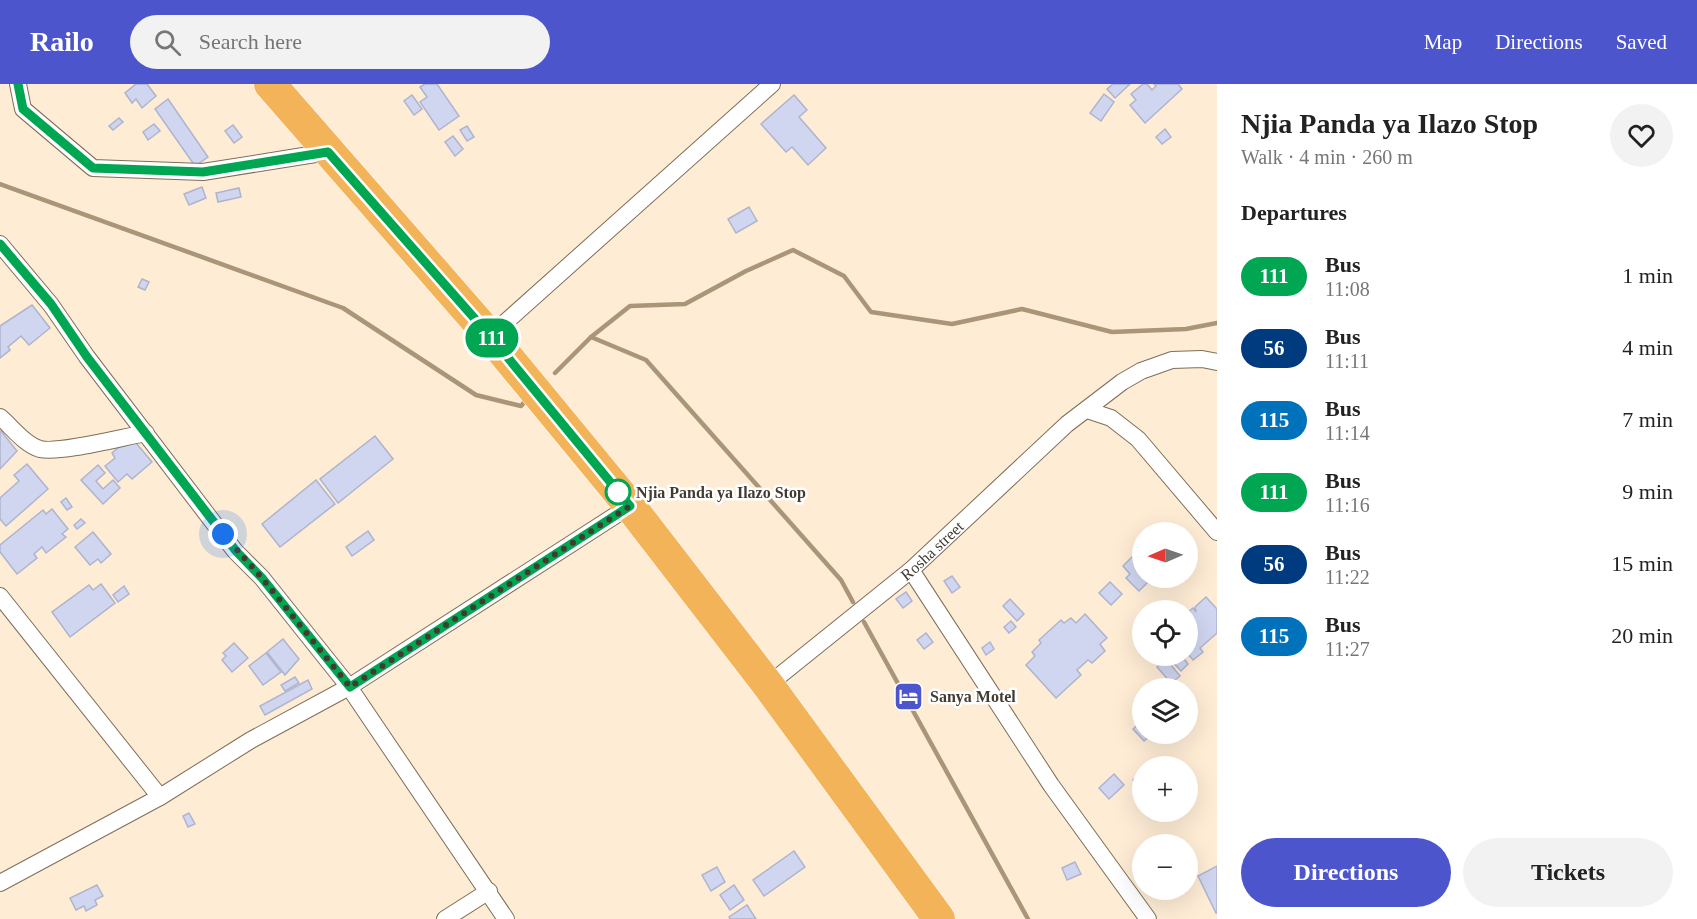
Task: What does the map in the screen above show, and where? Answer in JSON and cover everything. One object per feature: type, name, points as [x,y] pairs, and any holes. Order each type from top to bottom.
[{"type":"highway","points":[[270,84],[490,336],[630,506],[768,685],[939,919]]},
{"type":"street","points":[[18,84],[23,109],[93,168],[203,172],[328,152]]},
{"type":"street","points":[[490,336],[772,84]]},
{"type":"street","points":[[0,244],[51,304],[87,357],[236,551],[262,578],[350,687],[506,919]]},
{"type":"street","name":"Rosha street","points":[[768,685],[911,570],[1067,424],[1129,377],[1163,363],[1180,359],[1217,362]]},
{"type":"street","points":[[1087,410],[1111,418],[1138,439],[1217,532]]},
{"type":"street","points":[[0,417],[29,444],[40,449],[60,449],[146,433]]},
{"type":"street","points":[[0,883],[160,797],[250,740],[350,687],[630,506]]},
{"type":"street","points":[[911,570],[1051,786],[1148,919]]},
{"type":"street","points":[[0,596],[160,797]]},
{"type":"street","points":[[445,919],[489,891]]},
{"type":"building","points":[[136,84],[147,84],[156,96],[142,108],[136,99],[132,103],[125,93]]},
{"type":"building","points":[[425,84],[437,84],[459,116],[439,130],[420,102],[427,97],[420,87]]},
{"type":"building","points":[[1113,84],[1130,84],[1115,98],[1107,89]]},
{"type":"building","points":[[1143,84],[1147,84],[1152,90],[1156,86],[1154,84],[1178,84],[1182,89],[1145,123],[1130,105],[1136,100],[1131,94]]},
{"type":"building","points":[[1104,94],[1114,102],[1101,121],[1090,113]]},
{"type":"building","points":[[412,95],[422,109],[414,115],[404,101]]},
{"type":"building","points":[[794,95],[807,110],[799,117],[826,148],[808,165],[792,147],[786,152],[761,124]]},
{"type":"building","points":[[168,99],[208,157],[195,166],[155,109]]},
{"type":"building","points":[[119,118],[123,122],[113,130],[109,126]]},
{"type":"building","points":[[154,124],[160,131],[148,140],[143,132]]},
{"type":"building","points":[[233,125],[242,137],[234,143],[225,131]]},
{"type":"building","points":[[467,126],[474,137],[467,141],[460,130]]},
{"type":"building","points":[[1165,129],[1171,137],[1162,144],[1156,137]]},
{"type":"building","points":[[453,136],[463,149],[455,156],[445,142]]},
{"type":"building","points":[[202,187],[206,198],[189,205],[184,194]]},
{"type":"building","points":[[239,188],[241,197],[218,202],[216,193]]},
{"type":"building","points":[[749,207],[757,221],[736,233],[728,219]]},
{"type":"building","points":[[142,279],[149,282],[145,290],[138,287]]},
{"type":"building","points":[[32,305],[50,328],[29,345],[21,336],[8,347],[10,350],[0,358],[0,326]]},
{"type":"building","points":[[0,432],[17,451],[0,469]]},
{"type":"building","points":[[375,436],[393,459],[338,503],[320,479]]},
{"type":"building","points":[[131,437],[152,462],[132,479],[127,474],[118,482],[105,466],[115,458],[112,453]]},
{"type":"building","points":[[27,464],[48,489],[6,526],[0,519],[0,498],[19,481],[14,475]]},
{"type":"building","points":[[98,465],[105,473],[96,481],[103,489],[113,480],[120,488],[103,504],[81,480]]},
{"type":"building","points":[[316,480],[335,504],[280,547],[262,524]]},
{"type":"building","points":[[66,498],[72,507],[67,510],[61,502]]},
{"type":"building","points":[[52,509],[68,529],[62,534],[66,537],[46,553],[42,547],[34,554],[37,558],[17,574],[0,552],[0,545],[43,510],[46,514]]},
{"type":"building","points":[[81,519],[85,523],[77,529],[74,525]]},
{"type":"building","points":[[368,531],[374,540],[352,556],[346,547]]},
{"type":"building","points":[[93,532],[111,554],[101,563],[98,559],[90,565],[75,547]]},
{"type":"building","points":[[1132,557],[1132,584],[1126,578],[1130,574],[1123,566]]},
{"type":"building","points":[[952,576],[960,587],[952,593],[944,581]]},
{"type":"building","points":[[1110,582],[1122,594],[1111,605],[1099,593]]},
{"type":"building","points":[[101,584],[115,603],[70,637],[52,612],[89,585],[93,590]]},
{"type":"building","points":[[124,586],[129,594],[118,602],[113,595]]},
{"type":"building","points":[[906,592],[912,601],[903,608],[896,599]]},
{"type":"building","points":[[1206,597],[1217,609],[1217,633],[1200,648],[1203,652],[1198,656],[1198,604]]},
{"type":"building","points":[[1010,599],[1024,614],[1017,621],[1003,606]]},
{"type":"building","points":[[1085,614],[1107,638],[1100,644],[1105,651],[1092,663],[1088,660],[1077,670],[1081,675],[1056,698],[1026,665],[1035,656],[1032,652],[1041,643],[1039,640],[1061,620],[1064,623],[1071,618],[1076,623]]},
{"type":"building","points":[[1011,621],[1016,627],[1009,633],[1004,627]]},
{"type":"building","points":[[926,633],[933,642],[924,649],[917,640]]},
{"type":"building","points":[[283,639],[299,659],[285,675],[267,652]]},
{"type":"building","points":[[990,642],[994,649],[986,655],[982,648]]},
{"type":"building","points":[[234,643],[248,658],[232,672],[222,660],[226,656],[223,653]]},
{"type":"building","points":[[266,653],[281,672],[263,685],[249,666]]},
{"type":"building","points":[[1172,666],[1180,676],[1167,678],[1157,667]]},
{"type":"building","points":[[1176,666],[1186,666],[1181,671]]},
{"type":"building","points":[[295,677],[299,683],[285,691],[281,685]]},
{"type":"building","points":[[308,680],[312,689],[265,715],[260,706]]},
{"type":"building","points":[[1114,774],[1124,785],[1109,799],[1099,788]]},
{"type":"building","points":[[189,813],[195,824],[188,827],[183,816]]},
{"type":"building","points":[[794,851],[805,867],[764,896],[753,880]]},
{"type":"building","points":[[1075,862],[1081,874],[1067,880],[1062,868]]},
{"type":"building","points":[[1217,866],[1217,913],[1216,913],[1198,876]]},
{"type":"building","points":[[717,867],[725,882],[711,891],[702,875]]},
{"type":"building","points":[[97,885],[103,896],[95,900],[97,905],[86,911],[84,906],[76,910],[70,898]]},
{"type":"building","points":[[734,885],[744,900],[730,910],[720,895]]},
{"type":"building","points":[[747,905],[756,919],[730,919],[729,917]]},
{"type":"waterway","points":[[0,184],[343,308],[476,395],[521,406],[527,399]]},
{"type":"waterway","points":[[591,337],[630,306],[685,304],[746,271],[793,250],[844,276],[871,312],[952,324],[1022,309],[1112,332],[1186,329],[1217,323]]},
{"type":"waterway","points":[[555,373],[591,337],[646,360],[841,580],[853,602]]},
{"type":"waterway","points":[[864,622],[1028,919]]},
{"type":"bus line","name":"111","points":[[0,244],[51,304],[87,357],[236,551],[262,578],[350,687],[630,506],[490,336],[328,152],[203,172],[93,168],[23,109],[18,84]]},
{"type":"place","name":"Njia Panda ya Ilazo Stop","points":[[618,492]]},
{"type":"place","name":"Sanya Motel","points":[[909,696]]},
{"type":"route","points":[[223,534],[262,578],[350,687],[630,506],[618,492]]}]
